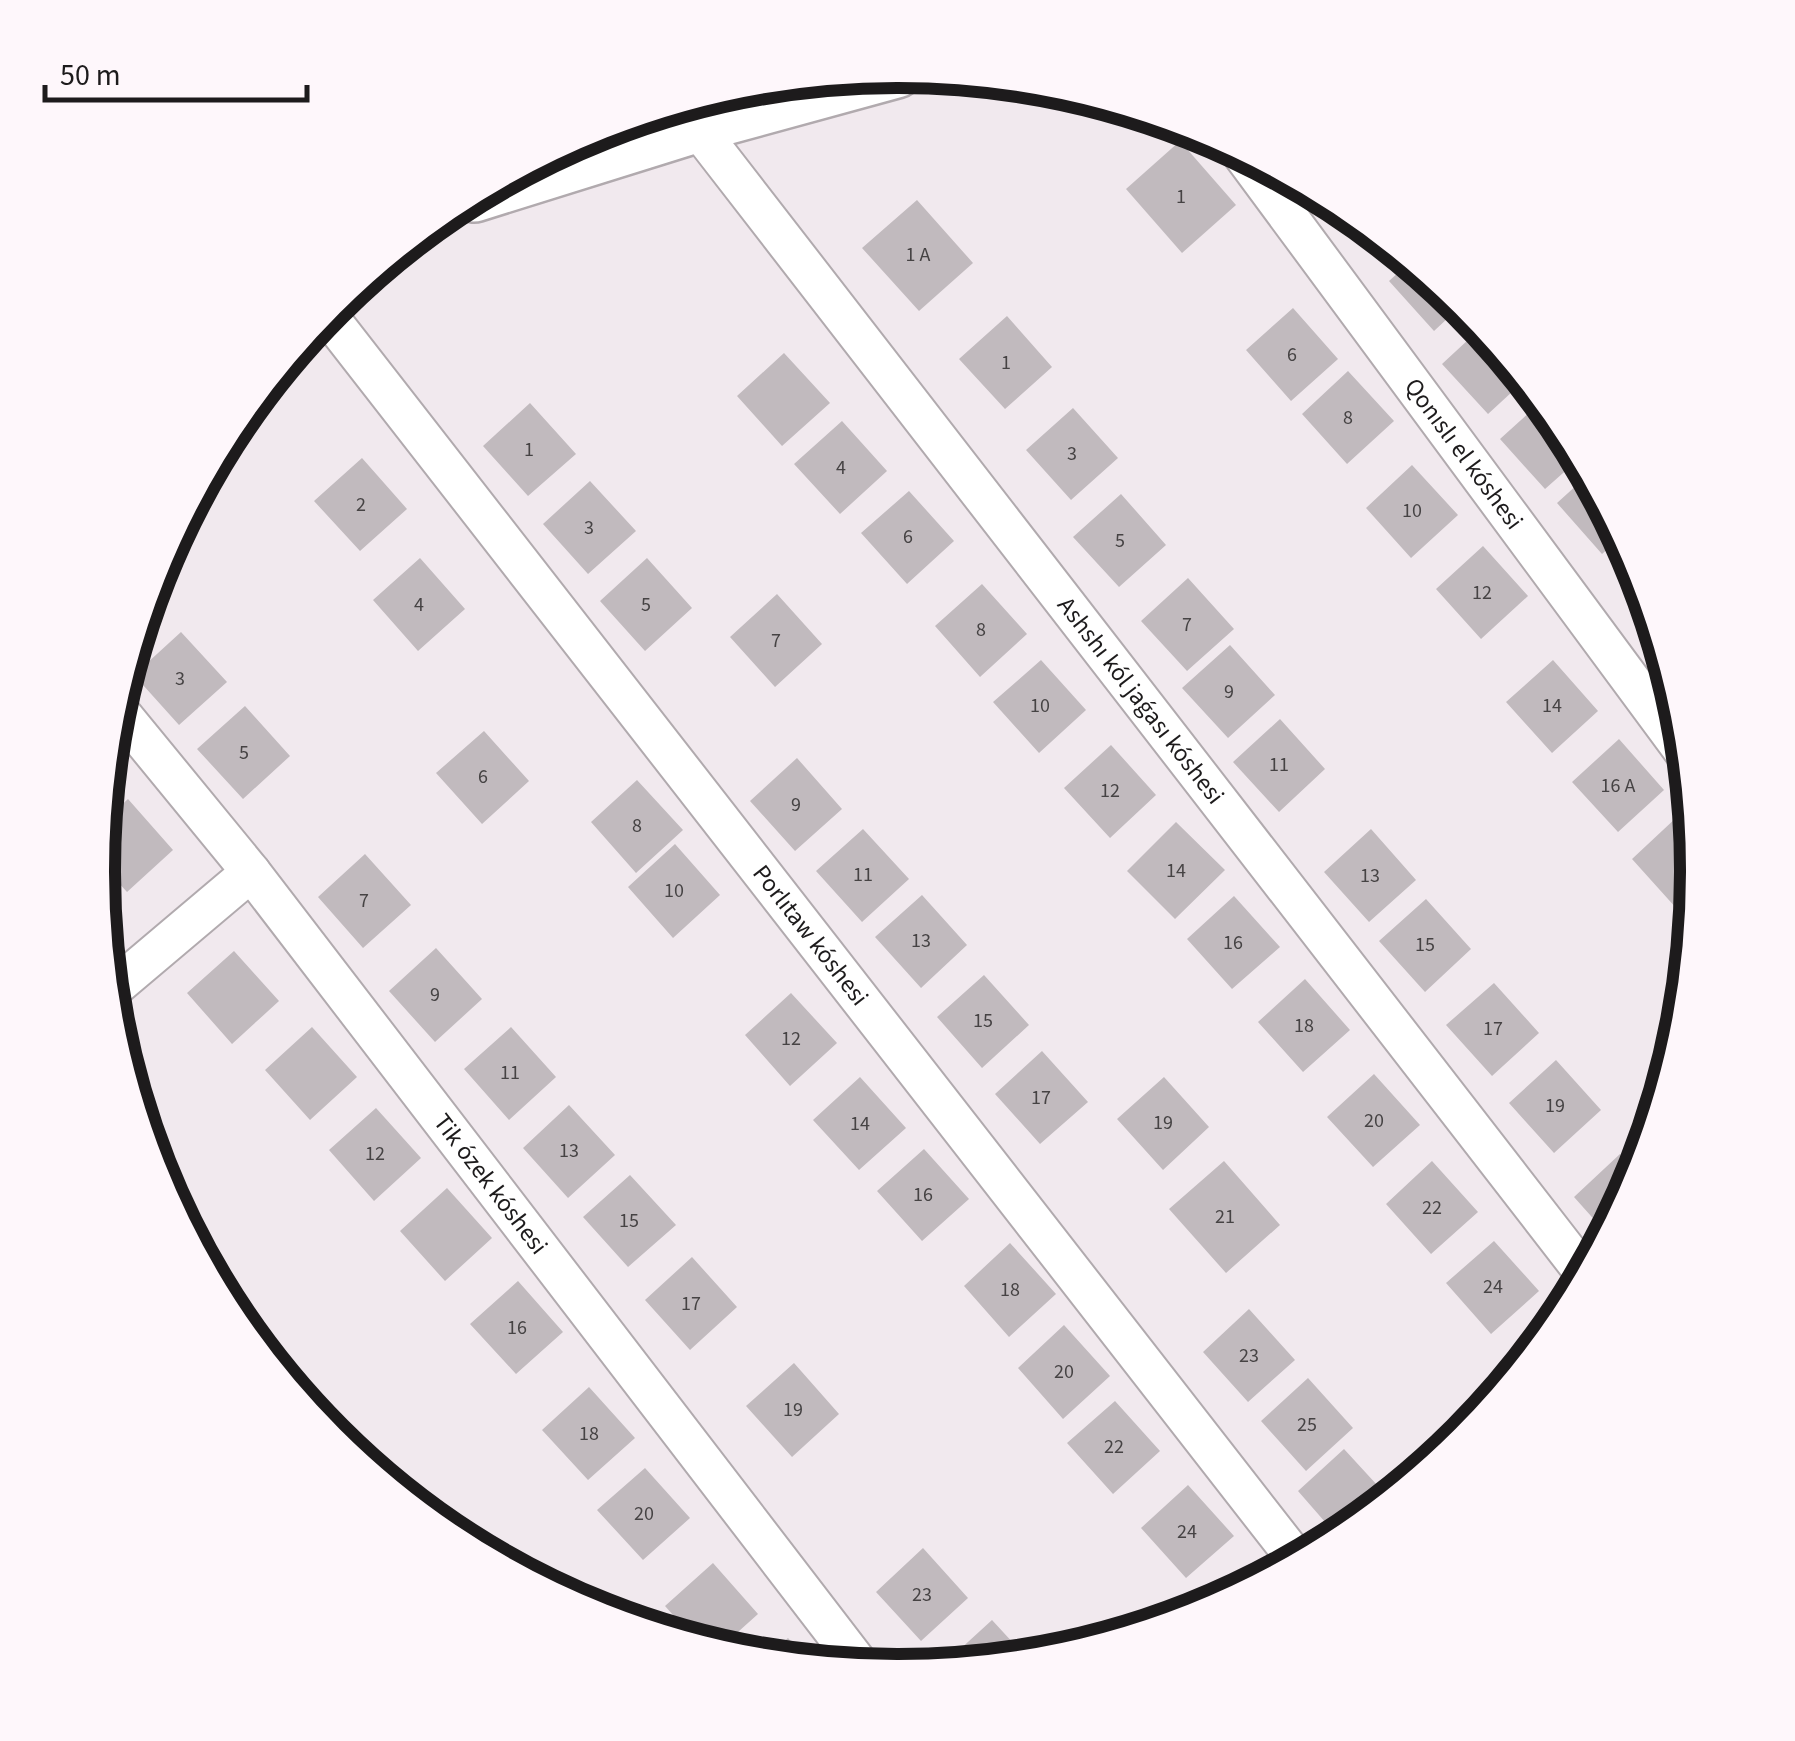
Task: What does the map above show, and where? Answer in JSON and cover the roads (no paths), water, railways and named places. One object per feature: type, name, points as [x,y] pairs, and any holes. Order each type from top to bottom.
[{"type":"main road","points":[[542,173],[816,92]]},
{"type":"street","name":"Ashshı kól jaǵası kóshesi","points":[[695,125],[1576,1262]]},
{"type":"street","name":"Qonıslı el kóshesi","points":[[1258,175],[1667,729]]},
{"type":"street","name":"Porlıtaw kóshesi","points":[[336,326],[1289,1549]]},
{"type":"street","name":"Tik ózek kóshesi","points":[[129,723],[251,872],[849,1652]]},
{"type":"street","points":[[122,981],[251,872]]}]
